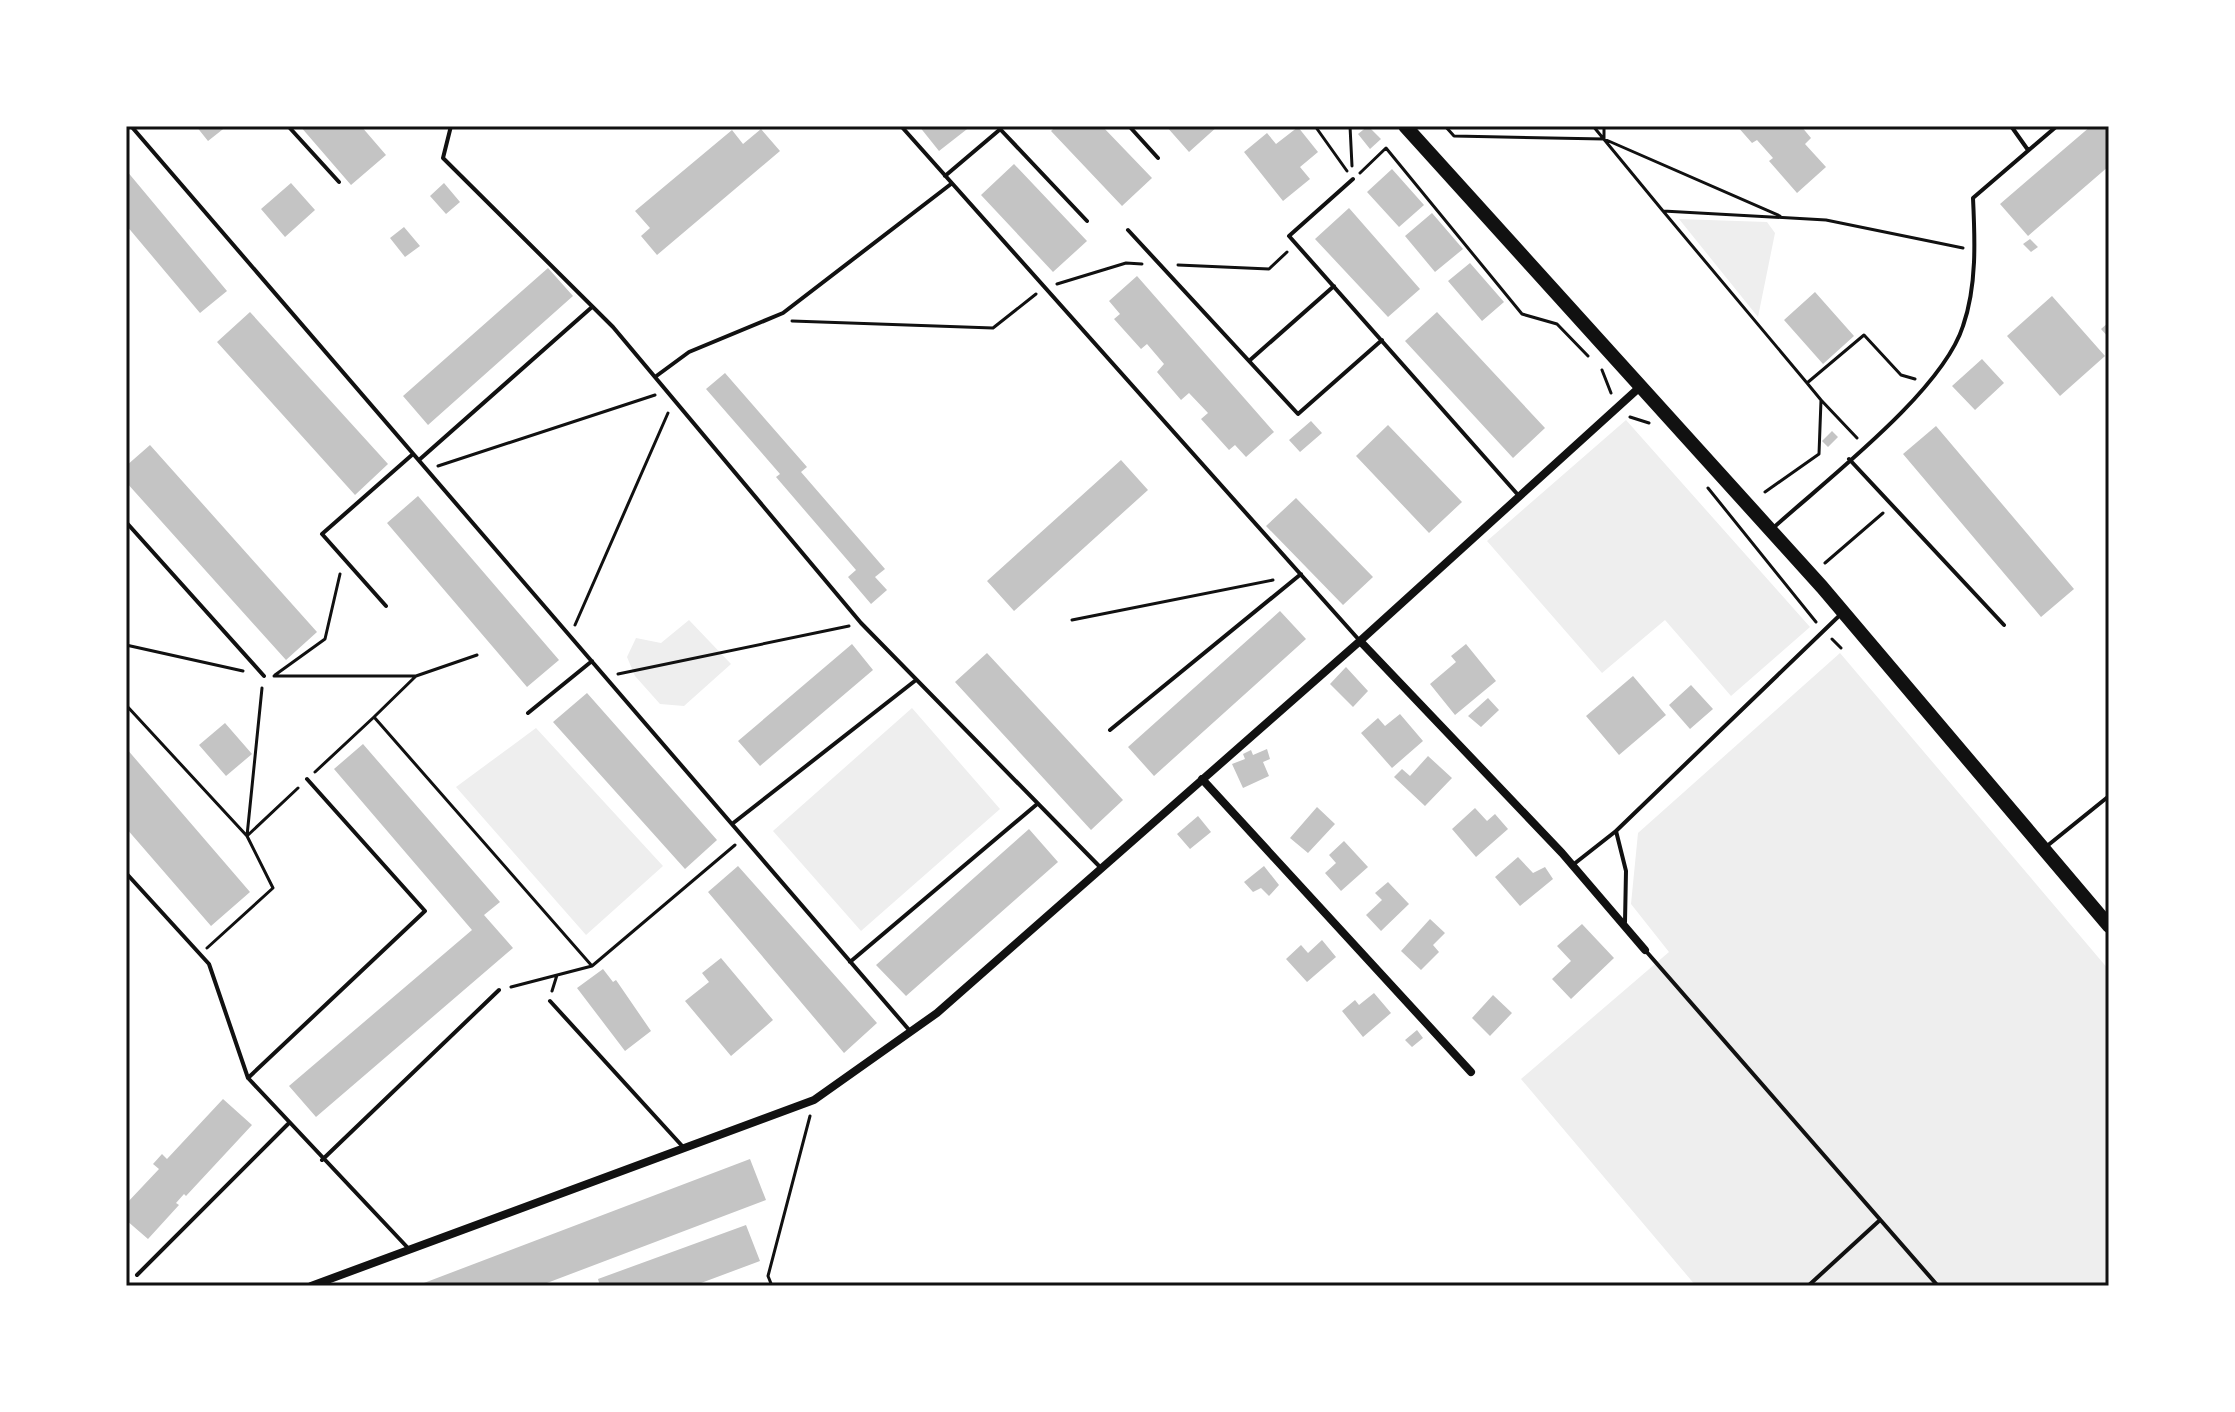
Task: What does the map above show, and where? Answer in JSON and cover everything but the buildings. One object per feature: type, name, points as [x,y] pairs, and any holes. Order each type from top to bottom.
[{"type":"main road","points":[[1409,127],[1770,531],[2109,926]]},
{"type":"street","points":[[311,1286],[814,1100],[937,1013],[1360,641],[1641,386]]},
{"type":"street","points":[[1360,641],[1572,865],[1645,950]]},
{"type":"street","points":[[1202,779],[1471,1072]]},
{"type":"lane","points":[[131,126],[910,1031]]},
{"type":"lane","points":[[288,126],[339,182]]},
{"type":"lane","points":[[451,126],[443,158],[592,307],[655,377],[861,623],[1101,868]]},
{"type":"lane","points":[[901,126],[1360,641]]},
{"type":"lane","points":[[1129,126],[1158,158]]},
{"type":"lane","points":[[2011,126],[2028,150]]},
{"type":"lane","points":[[1770,531],[1930,384],[1952,352],[1964,324],[1975,250],[1973,198],[2057,126]]},
{"type":"lane","points":[[945,177],[1002,128],[1087,221]]},
{"type":"lane","points":[[1353,179],[1289,236],[1519,496]]},
{"type":"lane","points":[[655,377],[689,352],[783,313],[951,184]]},
{"type":"lane","points":[[1128,230],[1298,414],[1382,340]]},
{"type":"lane","points":[[1249,361],[1334,286]]},
{"type":"lane","points":[[419,460],[592,307]]},
{"type":"lane","points":[[386,606],[322,534],[413,454]]},
{"type":"lane","points":[[1849,459],[2004,625]]},
{"type":"lane","points":[[126,522],[264,676]]},
{"type":"lane","points":[[1110,730],[1301,574]]},
{"type":"lane","points":[[1572,865],[1616,831],[1842,614]]},
{"type":"lane","points":[[528,713],[592,661]]},
{"type":"lane","points":[[732,824],[916,680]]},
{"type":"lane","points":[[248,1078],[425,911],[307,779]]},
{"type":"lane","points":[[2042,850],[2109,796]]},
{"type":"lane","points":[[850,962],[1036,805]]},
{"type":"lane","points":[[1616,831],[1626,871],[1625,927]]},
{"type":"lane","points":[[126,873],[209,964],[248,1078],[288,1124],[409,1249]]},
{"type":"lane","points":[[1645,950],[1938,1286]]},
{"type":"lane","points":[[322,1160],[499,990]]},
{"type":"lane","points":[[550,1001],[685,1150]]},
{"type":"lane","points":[[137,1275],[288,1124]]},
{"type":"lane","points":[[1808,1286],[1880,1220]]},
{"type":"path","points":[[1350,126],[1353,179]]},
{"type":"path","points":[[1445,126],[1454,136],[1604,139],[1784,218]]},
{"type":"path","points":[[1593,126],[1821,400],[1864,445]]},
{"type":"path","points":[[1604,126],[1604,139]]},
{"type":"path","points":[[1318,127],[1353,179]]},
{"type":"path","points":[[1353,179],[1386,148],[1522,314],[1557,324],[1603,373],[1617,407],[1630,417],[1651,424]]},
{"type":"path","points":[[1663,211],[1826,220],[1975,250]]},
{"type":"path","points":[[1807,383],[1864,335],[1901,375],[1930,384]]},
{"type":"path","points":[[427,470],[667,392]]},
{"type":"path","points":[[570,636],[674,400]]},
{"type":"path","points":[[1765,492],[1819,454],[1821,400]]},
{"type":"path","points":[[1703,483],[1823,631],[1841,648]]},
{"type":"path","points":[[1825,563],[1892,504]]},
{"type":"path","points":[[273,676],[325,639],[343,559]]},
{"type":"path","points":[[1072,620],[1301,574]]},
{"type":"path","points":[[605,676],[861,623]]},
{"type":"path","points":[[126,645],[264,676],[416,676],[477,655]]},
{"type":"path","points":[[247,836],[264,676]]},
{"type":"path","points":[[247,836],[416,676]]},
{"type":"path","points":[[126,705],[247,836],[273,888],[200,954]]},
{"type":"path","points":[[374,717],[592,966]]},
{"type":"path","points":[[499,990],[592,966],[744,838]]},
{"type":"path","points":[[550,1001],[557,975]]},
{"type":"path","points":[[772,1286],[768,1276],[814,1100]]},
{"type":"shaded area","points":[[1679,219],[1767,222],[1775,233],[1758,317]]},
{"type":"shaded area","points":[[1626,420],[1810,627],[1731,696],[1665,620],[1602,673],[1487,541]]},
{"type":"shaded area","points":[[689,620],[731,664],[684,706],[660,704],[635,676],[627,657],[636,638],[661,643]]},
{"type":"shaded area","points":[[1840,653],[2109,970],[2109,1286],[1696,1286],[1521,1079],[1669,952],[1631,904],[1638,833]]},
{"type":"shaded area","points":[[912,708],[1000,809],[861,931],[773,831]]},
{"type":"shaded area","points":[[536,728],[663,866],[586,935],[456,787]]}]
